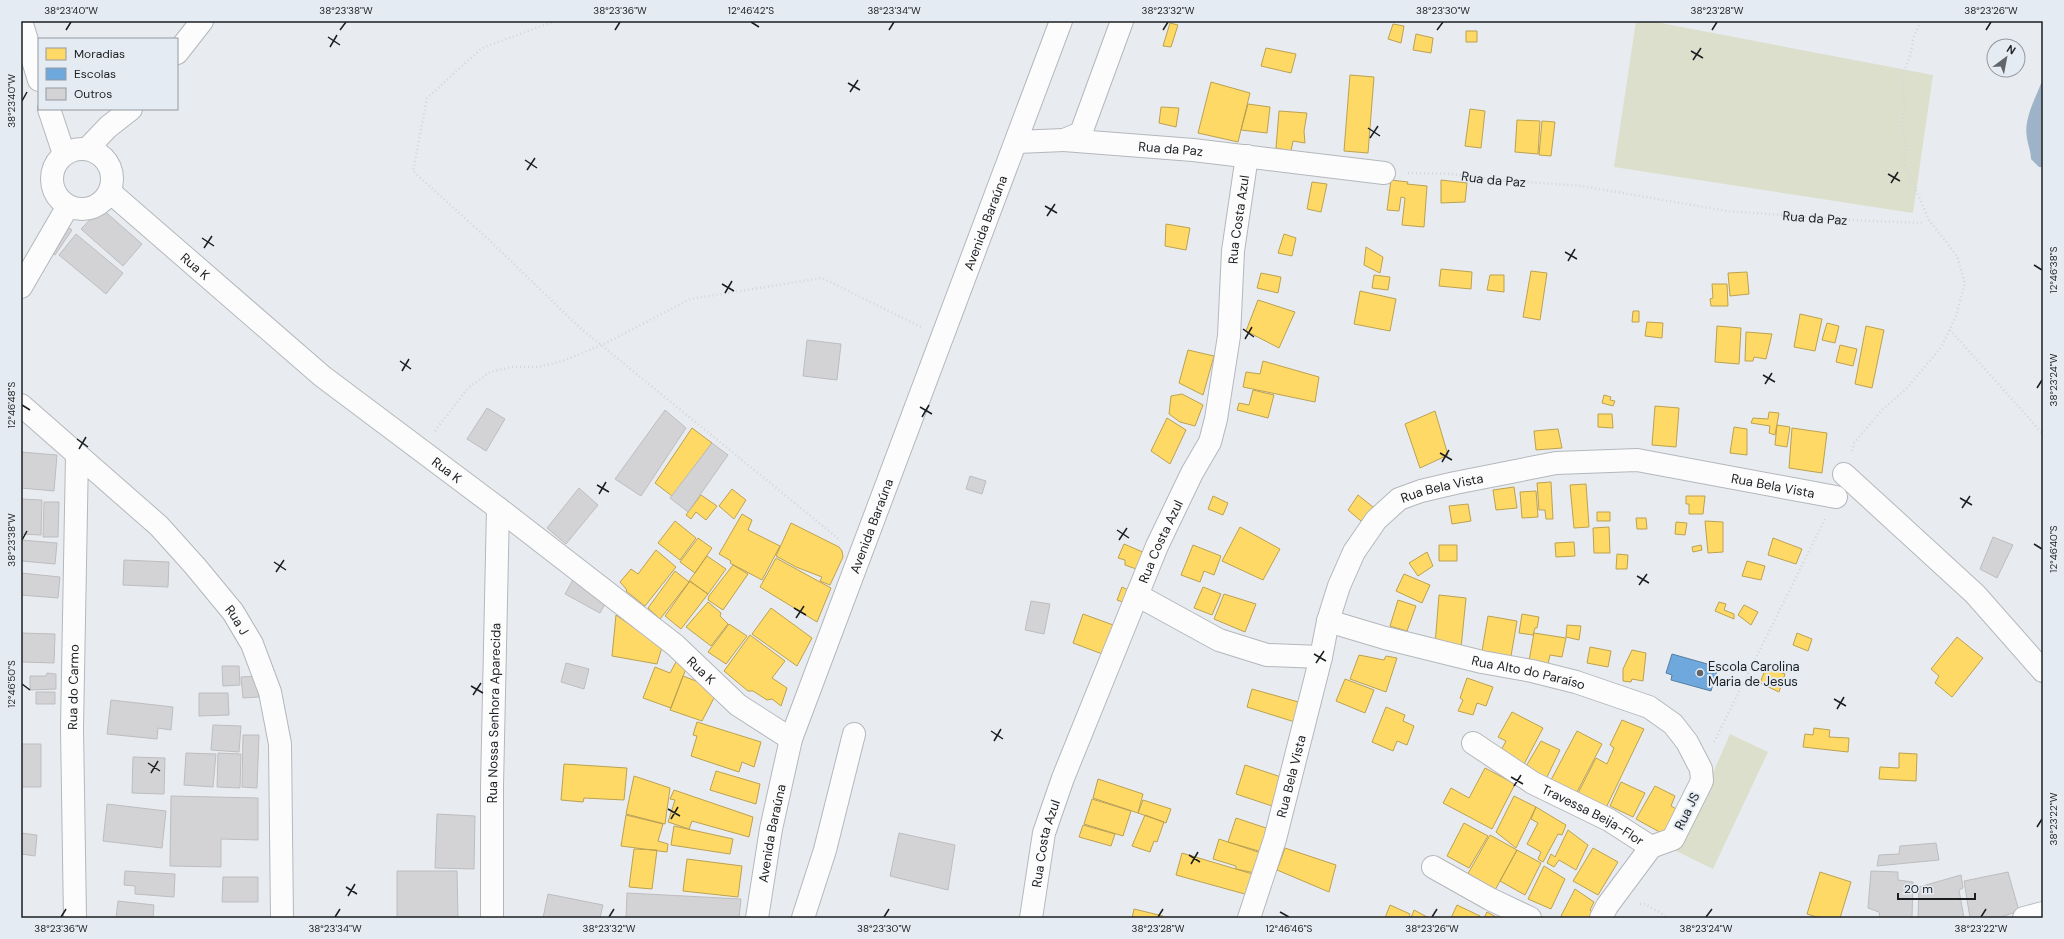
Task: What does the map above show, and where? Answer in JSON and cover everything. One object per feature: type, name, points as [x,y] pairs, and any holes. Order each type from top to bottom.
[{"type":"street","points":[[21,21],[38,77]]},
{"type":"street","points":[[178,52],[202,21]]},
{"type":"street","name":"Avenida Baraúna","points":[[757,918],[771,829],[791,739],[1017,142],[1061,21]]},
{"type":"street","points":[[1017,142],[1064,140],[1081,133],[1122,21]]},
{"type":"street","points":[[49,110],[64,154]]},
{"type":"street","points":[[87,149],[108,127],[130,110]]},
{"type":"street","name":"Rua da Paz","points":[[1064,140],[1247,156],[1384,173]]},
{"type":"street","points":[[75,149],[87,149],[100,154],[109,165],[113,178],[110,192],[103,202],[92,208],[80,209],[68,206],[58,198],[53,187],[52,175],[56,163],[64,154],[75,149]]},
{"type":"street","name":"Rua Costa Azul","points":[[1030,918],[1044,833],[1063,778],[1157,546],[1192,473],[1210,442],[1216,419],[1229,336],[1233,251],[1247,156]]},
{"type":"street","name":"Rua K","points":[[110,192],[322,376],[498,508],[675,645],[738,705],[791,739]]},
{"type":"street","points":[[21,286],[68,206]]},
{"type":"street","name":"Rua J","points":[[21,405],[159,526],[233,612],[252,644],[270,692],[280,744],[282,918]]},
{"type":"street","name":"Rua do Carmo","points":[[75,918],[72,728],[77,455]]},
{"type":"street","name":"Rua Bela Vista","points":[[1249,918],[1274,838],[1321,657],[1328,621],[1339,586],[1354,552],[1376,520],[1399,499],[1421,491],[1556,463],[1637,460],[1836,497]]},
{"type":"street","points":[[1844,474],[1976,594],[2043,671]]},
{"type":"street","name":"Rua Nossa Senhora Aparecida","points":[[492,918],[492,786],[498,508]]},
{"type":"street","points":[[1137,595],[1219,640],[1267,655],[1321,657]]},
{"type":"street","name":"Rua Alto do Paraíso","points":[[1328,621],[1385,638],[1482,662],[1532,671],[1576,682],[1649,707],[1673,724],[1687,742],[1700,769]]},
{"type":"street","points":[[803,918],[825,850],[854,734]]},
{"type":"street","name":"Travessa Beija-Flor","points":[[1473,743],[1533,784],[1609,820],[1651,847]]},
{"type":"street","name":"Rua JS","points":[[1651,847],[1673,839],[1702,781],[1700,769]]},
{"type":"street","points":[[1604,912],[1651,847]]},
{"type":"street","points":[[1433,867],[1490,899],[1530,918]]},
{"type":"street","points":[[2024,918],[2043,913]]},
{"type":"path","points":[[555,21],[482,48],[427,98],[413,171],[489,240],[579,327],[771,482],[860,558]]},
{"type":"path","points":[[1921,21],[1914,36],[1910,56],[1902,77],[1905,107],[1902,122],[1906,150],[1903,160],[1929,220]]},
{"type":"path","name":"Rua da Paz","points":[[1384,173],[1452,174],[1486,179],[1582,186],[1727,210],[1848,220],[1922,222]]},
{"type":"path","points":[[421,451],[468,388],[490,372],[512,367],[537,367],[563,361],[602,346],[690,299],[822,278],[943,338]]},
{"type":"path","points":[[1950,330],[2043,434]]},
{"type":"path","points":[[1604,912],[1645,904],[1669,918]]},
{"type":"green space","points":[[1636,21],[1650,21],[1933,75],[1913,213],[1614,167]]},
{"type":"green space","points":[[1730,734],[1768,752],[1713,869],[1674,850],[1708,784]]},
{"type":"water","points":[[2043,78],[2043,167],[2039,167],[2031,159],[2026,130],[2031,107]]},
{"type":"building: Moradias","points":[[1170,23],[1178,25],[1171,47],[1163,46]]},
{"type":"building: Moradias","points":[[1393,24],[1404,26],[1401,43],[1388,39]]},
{"type":"building: Moradias","points":[[1466,31],[1477,31],[1477,42],[1466,42]]},
{"type":"building: Moradias","points":[[1416,34],[1433,38],[1431,53],[1413,50]]},
{"type":"building: Moradias","points":[[1266,48],[1296,54],[1291,73],[1261,66]]},
{"type":"building: Moradias","points":[[1350,75],[1374,77],[1368,153],[1344,151]]},
{"type":"building: Moradias","points":[[1211,82],[1250,93],[1238,142],[1198,133]]},
{"type":"building: Moradias","points":[[1248,104],[1270,107],[1267,133],[1241,130]]},
{"type":"building: Moradias","points":[[1161,107],[1179,108],[1176,127],[1159,123]]},
{"type":"building: Moradias","points":[[1470,109],[1485,111],[1481,148],[1465,146]]},
{"type":"building: Moradias","points":[[1279,111],[1307,113],[1304,131],[1305,143],[1293,141],[1291,151],[1276,148]]},
{"type":"building: Moradias","points":[[1517,120],[1540,121],[1538,154],[1515,152]]},
{"type":"building: Moradias","points":[[1542,121],[1555,122],[1551,156],[1539,155]]},
{"type":"building: Moradias","points":[[1391,180],[1408,182],[1407,184],[1427,186],[1424,227],[1402,225],[1405,198],[1401,197],[1399,211],[1387,210]]},
{"type":"building: Moradias","points":[[1441,180],[1467,183],[1465,202],[1441,203]]},
{"type":"building: Moradias","points":[[1312,182],[1327,184],[1321,212],[1307,209]]},
{"type":"building: Moradias","points":[[1166,224],[1190,228],[1186,250],[1165,246]]},
{"type":"building: Moradias","points":[[1284,234],[1296,238],[1292,256],[1278,253]]},
{"type":"building: Moradias","points":[[1366,247],[1383,257],[1380,273],[1364,265]]},
{"type":"building: Moradias","points":[[1441,269],[1472,272],[1471,289],[1439,286]]},
{"type":"building: Moradias","points":[[1531,271],[1547,273],[1540,320],[1523,317]]},
{"type":"building: Moradias","points":[[1747,272],[1749,294],[1730,296],[1728,273]]},
{"type":"building: Moradias","points":[[1261,273],[1281,277],[1278,293],[1257,288]]},
{"type":"building: Moradias","points":[[1374,275],[1390,277],[1388,290],[1372,288]]},
{"type":"building: Moradias","points":[[1490,275],[1504,275],[1504,292],[1487,290]]},
{"type":"building: Moradias","points":[[1712,284],[1727,284],[1728,306],[1711,306],[1710,299],[1713,298]]},
{"type":"building: Moradias","points":[[1360,291],[1396,299],[1390,331],[1354,324]]},
{"type":"building: Moradias","points":[[1258,300],[1295,312],[1279,348],[1246,331]]},
{"type":"building: Moradias","points":[[1633,311],[1639,311],[1639,322],[1632,322]]},
{"type":"building: Moradias","points":[[1800,314],[1822,319],[1815,351],[1794,347]]},
{"type":"building: Moradias","points":[[1647,322],[1663,323],[1662,338],[1645,336]]},
{"type":"building: Moradias","points":[[1827,323],[1839,326],[1835,343],[1822,340]]},
{"type":"building: Moradias","points":[[1717,326],[1741,328],[1739,364],[1715,362]]},
{"type":"building: Moradias","points":[[1866,326],[1884,330],[1872,388],[1855,384]]},
{"type":"building: Moradias","points":[[1746,332],[1772,334],[1766,359],[1754,357],[1753,361],[1745,361]]},
{"type":"building: Moradias","points":[[1840,345],[1857,349],[1853,366],[1836,362]]},
{"type":"building: Moradias","points":[[1188,350],[1214,356],[1203,395],[1179,383]]},
{"type":"building: Moradias","points":[[1263,361],[1319,377],[1315,402],[1243,387],[1246,372],[1260,374]]},
{"type":"building: Moradias","points":[[1253,390],[1274,395],[1268,418],[1237,410],[1239,403],[1249,405]]},
{"type":"building: Moradias","points":[[1182,394],[1203,405],[1195,426],[1180,422],[1169,414],[1171,396]]},
{"type":"building: Moradias","points":[[1604,395],[1611,397],[1610,400],[1615,401],[1613,406],[1602,403]]},
{"type":"building: Moradias","points":[[1655,406],[1679,408],[1676,447],[1652,445]]},
{"type":"building: Moradias","points":[[1435,411],[1448,455],[1420,468],[1405,424]]},
{"type":"building: Moradias","points":[[1769,412],[1779,413],[1775,435],[1769,433],[1770,426],[1751,423],[1753,418],[1768,419]]},
{"type":"building: Moradias","points":[[1598,414],[1612,414],[1613,428],[1598,427]]},
{"type":"building: Moradias","points":[[1167,418],[1186,430],[1170,464],[1151,451]]},
{"type":"building: Moradias","points":[[1777,425],[1790,427],[1787,447],[1775,445]]},
{"type":"building: Moradias","points":[[1734,427],[1747,429],[1747,455],[1730,453]]},
{"type":"building: Moradias","points":[[692,428],[712,443],[672,496],[655,483]]},
{"type":"building: Moradias","points":[[1792,428],[1827,433],[1822,473],[1789,468]]},
{"type":"building: Moradias","points":[[1558,429],[1562,448],[1536,450],[1534,431]]},
{"type":"building: Moradias","points":[[1551,482],[1553,519],[1546,519],[1545,510],[1539,510],[1537,483]]},
{"type":"building: Moradias","points":[[1586,484],[1589,527],[1574,528],[1570,485]]},
{"type":"building: Moradias","points":[[1514,487],[1517,508],[1496,510],[1493,490]]},
{"type":"building: Moradias","points":[[732,489],[746,500],[734,519],[719,506]]},
{"type":"building: Moradias","points":[[1536,491],[1538,517],[1522,518],[1520,492]]},
{"type":"building: Moradias","points":[[701,495],[717,506],[706,520],[696,512],[691,519],[686,515]]},
{"type":"building: Moradias","points":[[1358,495],[1378,511],[1367,526],[1348,510]]},
{"type":"building: Moradias","points":[[1213,496],[1228,503],[1223,515],[1208,509]]},
{"type":"building: Moradias","points":[[1686,496],[1705,496],[1703,514],[1689,514],[1689,504],[1686,504]]},
{"type":"building: Moradias","points":[[1468,504],[1471,521],[1452,524],[1449,506]]},
{"type":"building: Moradias","points":[[1597,512],[1610,512],[1610,521],[1597,521]]},
{"type":"building: Moradias","points":[[742,514],[752,520],[748,530],[780,546],[762,580],[730,563],[731,561],[719,554]]},
{"type":"building: Moradias","points":[[1636,518],[1646,518],[1647,529],[1637,529]]},
{"type":"building: Moradias","points":[[675,521],[696,538],[680,560],[658,543]]},
{"type":"building: Moradias","points":[[1705,521],[1723,522],[1723,552],[1708,553]]},
{"type":"building: Moradias","points":[[1676,522],[1687,523],[1685,535],[1675,534]]},
{"type":"building: Moradias","points":[[791,523],[839,547],[842,551],[843,557],[830,585],[820,581],[822,577],[796,567],[776,556]]},
{"type":"building: Moradias","points":[[1240,527],[1280,549],[1263,580],[1222,561]]},
{"type":"building: Moradias","points":[[1609,527],[1610,553],[1594,553],[1593,528]]},
{"type":"building: Moradias","points":[[698,538],[712,548],[695,573],[680,562]]},
{"type":"building: Moradias","points":[[1773,538],[1802,549],[1796,564],[1768,555]]},
{"type":"building: Moradias","points":[[1574,542],[1575,556],[1556,557],[1555,543]]},
{"type":"building: Moradias","points":[[1124,544],[1145,553],[1139,570],[1125,565],[1125,560],[1118,558]]},
{"type":"building: Moradias","points":[[1193,545],[1221,556],[1214,575],[1204,571],[1200,582],[1181,575]]},
{"type":"building: Moradias","points":[[1439,545],[1457,545],[1457,561],[1439,561]]},
{"type":"building: Moradias","points":[[1701,545],[1702,550],[1693,552],[1692,547]]},
{"type":"building: Moradias","points":[[656,550],[676,567],[645,606],[626,591],[627,590],[620,582],[631,569],[638,574]]},
{"type":"building: Moradias","points":[[1427,552],[1433,566],[1418,576],[1409,563]]},
{"type":"building: Moradias","points":[[1617,554],[1628,555],[1627,569],[1616,569]]},
{"type":"building: Moradias","points":[[707,556],[726,569],[708,594],[689,581]]},
{"type":"building: Moradias","points":[[776,558],[831,588],[817,622],[760,587]]},
{"type":"building: Moradias","points":[[1747,561],[1765,566],[1761,580],[1742,576]]},
{"type":"building: Moradias","points":[[733,565],[748,574],[723,610],[708,600],[709,596]]},
{"type":"building: Moradias","points":[[675,571],[689,582],[660,619],[648,608]]},
{"type":"building: Moradias","points":[[1404,574],[1430,585],[1422,603],[1396,591]]},
{"type":"building: Moradias","points":[[690,581],[708,594],[681,629],[665,616]]},
{"type":"building: Moradias","points":[[1122,587],[1132,592],[1128,604],[1117,600]]},
{"type":"building: Moradias","points":[[1203,587],[1221,594],[1212,615],[1194,608]]},
{"type":"building: Moradias","points":[[1224,594],[1256,604],[1245,632],[1214,619]]},
{"type":"building: Moradias","points":[[1439,595],[1466,598],[1461,648],[1435,645]]},
{"type":"building: Moradias","points":[[1398,600],[1416,606],[1407,631],[1390,626]]},
{"type":"building: Moradias","points":[[708,602],[721,613],[720,616],[728,624],[711,646],[686,627]]},
{"type":"building: Moradias","points":[[1719,602],[1726,604],[1724,610],[1734,614],[1734,619],[1715,611]]},
{"type":"building: Moradias","points":[[1744,605],[1758,612],[1751,625],[1738,615]]},
{"type":"building: Moradias","points":[[771,608],[812,638],[797,666],[752,634]]},
{"type":"building: Moradias","points":[[1083,614],[1116,626],[1105,655],[1073,643]]},
{"type":"building: Moradias","points":[[1522,614],[1539,617],[1537,628],[1535,628],[1533,635],[1519,633]]},
{"type":"building: Moradias","points":[[616,615],[662,647],[657,664],[612,656]]},
{"type":"building: Moradias","points":[[1488,616],[1517,621],[1511,656],[1482,651]]},
{"type":"building: Moradias","points":[[729,624],[747,636],[726,664],[708,652]]},
{"type":"building: Moradias","points":[[1567,625],[1581,626],[1579,640],[1566,637]]},
{"type":"building: Moradias","points":[[1534,633],[1566,638],[1562,657],[1550,655],[1548,664],[1529,661]]},
{"type":"building: Moradias","points":[[1797,633],[1812,639],[1808,651],[1793,645]]},
{"type":"building: Moradias","points":[[750,635],[785,661],[772,678],[787,688],[781,706],[772,699],[767,700],[753,691],[748,691],[724,671]]},
{"type":"building: Moradias","points":[[1957,637],[1983,658],[1952,697],[1935,683],[1939,676],[1931,669]]},
{"type":"building: Moradias","points":[[1590,647],[1611,651],[1608,667],[1587,663]]},
{"type":"building: Moradias","points":[[1632,650],[1646,653],[1643,681],[1632,679],[1631,682],[1623,681],[1623,669]]},
{"type":"building: Moradias","points":[[1359,655],[1384,660],[1386,656],[1397,658],[1386,692],[1350,679]]},
{"type":"building: Moradias","points":[[677,660],[687,666],[671,708],[643,698],[655,667],[670,673]]},
{"type":"building: Moradias","points":[[1766,667],[1785,674],[1779,692],[1760,683]]},
{"type":"building: Moradias","points":[[683,676],[701,683],[716,694],[702,721],[670,710]]},
{"type":"building: Moradias","points":[[1467,678],[1493,687],[1486,706],[1477,703],[1473,715],[1458,711],[1463,700],[1460,698]]},
{"type":"building: Moradias","points":[[1345,679],[1374,690],[1365,713],[1336,701]]},
{"type":"building: Moradias","points":[[1252,689],[1302,703],[1298,723],[1247,707]]},
{"type":"building: Moradias","points":[[1386,707],[1405,715],[1403,721],[1414,726],[1407,745],[1397,741],[1393,751],[1372,742]]},
{"type":"building: Moradias","points":[[1512,712],[1543,728],[1522,768],[1498,756],[1506,741],[1498,737]]},
{"type":"building: Moradias","points":[[1622,720],[1644,729],[1604,812],[1576,797],[1596,758],[1607,764],[1614,748],[1610,745]]},
{"type":"building: Moradias","points":[[697,722],[761,742],[754,767],[742,762],[739,772],[691,756],[697,736],[693,735]]},
{"type":"building: Moradias","points":[[1814,728],[1830,730],[1829,737],[1849,738],[1848,752],[1803,747],[1805,734],[1813,735]]},
{"type":"building: Moradias","points":[[1577,731],[1602,744],[1576,794],[1551,780]]},
{"type":"building: Moradias","points":[[1541,741],[1560,750],[1546,779],[1525,768]]},
{"type":"building: Moradias","points":[[1899,753],[1917,754],[1916,781],[1879,779],[1880,767],[1899,768]]},
{"type":"building: Moradias","points":[[564,764],[627,768],[624,800],[584,798],[583,802],[561,800]]},
{"type":"building: Moradias","points":[[1245,765],[1281,777],[1272,806],[1236,794]]},
{"type":"building: Moradias","points":[[1485,768],[1515,784],[1492,829],[1443,803],[1451,788],[1469,798]]},
{"type":"building: Moradias","points":[[716,771],[760,784],[756,804],[710,790]]},
{"type":"building: Moradias","points":[[634,776],[670,788],[665,824],[626,814]]},
{"type":"building: Moradias","points":[[1098,779],[1143,794],[1138,813],[1093,798]]},
{"type":"building: Moradias","points":[[1621,782],[1645,793],[1633,817],[1610,806]]},
{"type":"building: Moradias","points":[[1655,786],[1675,796],[1671,806],[1678,810],[1665,835],[1636,819]]},
{"type":"building: Moradias","points":[[674,790],[753,817],[749,837],[692,821],[689,829],[668,822],[675,800],[670,799]]},
{"type":"building: Moradias","points":[[1514,796],[1536,807],[1516,848],[1496,832]]},
{"type":"building: Moradias","points":[[1092,799],[1131,811],[1123,836],[1084,824]]},
{"type":"building: Moradias","points":[[1143,800],[1171,809],[1166,823],[1138,813]]},
{"type":"building: Moradias","points":[[1536,807],[1566,825],[1562,835],[1558,834],[1543,862],[1538,859],[1541,852],[1527,844],[1538,823],[1531,819]]},
{"type":"building: Moradias","points":[[626,815],[663,824],[658,841],[668,844],[667,852],[621,846]]},
{"type":"building: Moradias","points":[[1145,815],[1164,822],[1157,842],[1154,841],[1150,852],[1132,846]]},
{"type":"building: Moradias","points":[[1236,818],[1269,829],[1262,852],[1228,842]]},
{"type":"building: Moradias","points":[[1464,823],[1488,836],[1469,868],[1447,856]]},
{"type":"building: Moradias","points":[[1083,825],[1115,834],[1111,846],[1079,837]]},
{"type":"building: Moradias","points":[[674,826],[733,839],[730,854],[671,845]]},
{"type":"building: Moradias","points":[[1568,830],[1588,845],[1576,870],[1559,860],[1554,867],[1547,863],[1551,854],[1555,857]]},
{"type":"building: Moradias","points":[[1490,835],[1517,850],[1494,892],[1466,877]]},
{"type":"building: Moradias","points":[[1219,839],[1261,853],[1255,873],[1236,869],[1236,866],[1213,859]]},
{"type":"building: Moradias","points":[[1285,848],[1336,865],[1329,892],[1277,870]]},
{"type":"building: Moradias","points":[[1593,848],[1618,862],[1598,895],[1573,881]]},
{"type":"building: Moradias","points":[[634,849],[657,850],[652,889],[629,887]]},
{"type":"building: Moradias","points":[[1517,850],[1541,863],[1525,895],[1500,881]]},
{"type":"building: Moradias","points":[[1182,853],[1256,875],[1252,896],[1176,875]]},
{"type":"building: Moradias","points":[[687,859],[742,866],[738,897],[683,891]]},
{"type":"building: Moradias","points":[[1544,866],[1565,879],[1551,909],[1528,899]]},
{"type":"building: Moradias","points":[[1820,872],[1851,882],[1840,918],[1820,918],[1807,914]]},
{"type":"building: Moradias","points":[[1575,889],[1594,902],[1590,910],[1597,916],[1596,918],[1565,918],[1561,916]]},
{"type":"building: Moradias","points":[[1390,905],[1410,914],[1409,918],[1385,918]]},
{"type":"building: Moradias","points":[[1457,905],[1480,916],[1479,918],[1451,918]]},
{"type":"building: Moradias","points":[[1134,909],[1163,916],[1162,918],[1132,918]]},
{"type":"building: Moradias","points":[[1414,910],[1429,918],[1411,918]]},
{"type":"building: Moradias","points":[[1487,912],[1498,918],[1484,918]]},
{"type":"building: Escolas","name":"Escola Carolina Maria de Jesus","points":[[1672,654],[1718,667],[1711,691],[1671,680],[1672,675],[1666,673]]},
{"type":"building: Outros","points":[[101,208],[142,244],[123,266],[81,229]]},
{"type":"building: Outros","points":[[61,223],[72,230],[55,255],[45,248]]},
{"type":"building: Outros","points":[[76,234],[123,273],[106,294],[59,255]]},
{"type":"building: Outros","points":[[807,340],[841,344],[837,380],[803,376]]},
{"type":"building: Outros","points":[[487,408],[505,419],[486,451],[467,439]]},
{"type":"building: Outros","points":[[665,410],[686,428],[641,496],[615,479]]},
{"type":"building: Outros","points":[[712,443],[728,455],[688,512],[670,498]]},
{"type":"building: Outros","points":[[21,452],[57,455],[54,491],[21,488]]},
{"type":"building: Outros","points":[[970,476],[986,481],[982,494],[966,489]]},
{"type":"building: Outros","points":[[579,488],[598,505],[566,544],[547,528]]},
{"type":"building: Outros","points":[[21,499],[42,500],[41,535],[21,534]]},
{"type":"building: Outros","points":[[44,502],[59,502],[58,537],[43,537]]},
{"type":"building: Outros","points":[[1993,537],[2013,545],[1997,578],[1980,569]]},
{"type":"building: Outros","points":[[21,540],[57,543],[55,564],[21,561]]},
{"type":"building: Outros","points":[[124,560],[169,562],[168,587],[123,585]]},
{"type":"building: Outros","points":[[21,573],[60,577],[58,598],[21,595]]},
{"type":"building: Outros","points":[[575,576],[610,595],[600,613],[565,594]]},
{"type":"building: Outros","points":[[1031,601],[1050,604],[1044,634],[1025,630]]},
{"type":"building: Outros","points":[[21,633],[55,634],[54,663],[21,662]]},
{"type":"building: Outros","points":[[566,663],[589,669],[584,689],[561,682]]},
{"type":"building: Outros","points":[[222,666],[239,666],[240,685],[223,686]]},
{"type":"building: Outros","points":[[47,673],[56,674],[56,689],[30,690],[30,676],[46,676]]},
{"type":"building: Outros","points":[[256,676],[259,697],[243,698],[241,677]]},
{"type":"building: Outros","points":[[36,692],[55,692],[55,704],[36,704]]},
{"type":"building: Outros","points":[[199,693],[228,693],[229,715],[199,716]]},
{"type":"building: Outros","points":[[111,700],[173,707],[171,730],[158,728],[157,739],[107,734]]},
{"type":"building: Outros","points":[[213,725],[241,726],[239,752],[211,750]]},
{"type":"building: Outros","points":[[243,735],[259,735],[257,788],[242,787]]},
{"type":"building: Outros","points":[[21,744],[41,744],[41,787],[21,787]]},
{"type":"building: Outros","points":[[186,753],[216,754],[213,787],[184,785]]},
{"type":"building: Outros","points":[[218,753],[241,754],[240,788],[217,787]]},
{"type":"building: Outros","points":[[133,757],[165,758],[164,794],[132,793]]},
{"type":"building: Outros","points":[[171,796],[258,798],[258,840],[221,839],[221,867],[170,866]]},
{"type":"building: Outros","points":[[107,804],[166,811],[162,848],[103,841]]},
{"type":"building: Outros","points":[[437,814],[475,816],[474,869],[435,868]]},
{"type":"building: Outros","points":[[21,833],[37,835],[35,856],[21,854]]},
{"type":"building: Outros","points":[[899,833],[955,845],[948,890],[890,876]]},
{"type":"building: Outros","points":[[1936,843],[1939,860],[1877,866],[1879,855],[1899,854],[1900,846]]},
{"type":"building: Outros","points":[[125,871],[175,874],[174,897],[135,894],[135,886],[124,885]]},
{"type":"building: Outros","points":[[397,871],[457,871],[458,918],[397,918]]},
{"type":"building: Outros","points":[[1871,871],[1898,872],[1898,880],[1913,882],[1912,918],[1880,918],[1879,912],[1868,908]]},
{"type":"building: Outros","points":[[2008,872],[2019,911],[1998,918],[1970,918],[1964,881]]},
{"type":"building: Outros","points":[[1961,875],[1963,888],[1959,890],[1964,918],[1918,918],[1919,887]]},
{"type":"building: Outros","points":[[223,877],[258,877],[258,902],[222,902]]},
{"type":"building: Outros","points":[[627,893],[741,899],[739,918],[626,918]]},
{"type":"building: Outros","points":[[548,894],[603,905],[600,918],[543,918]]},
{"type":"building: Outros","points":[[118,901],[154,905],[153,918],[116,918]]},
{"type":"place","name":"Escola Carolina Maria de Jesus","points":[[1700,673]]}]
